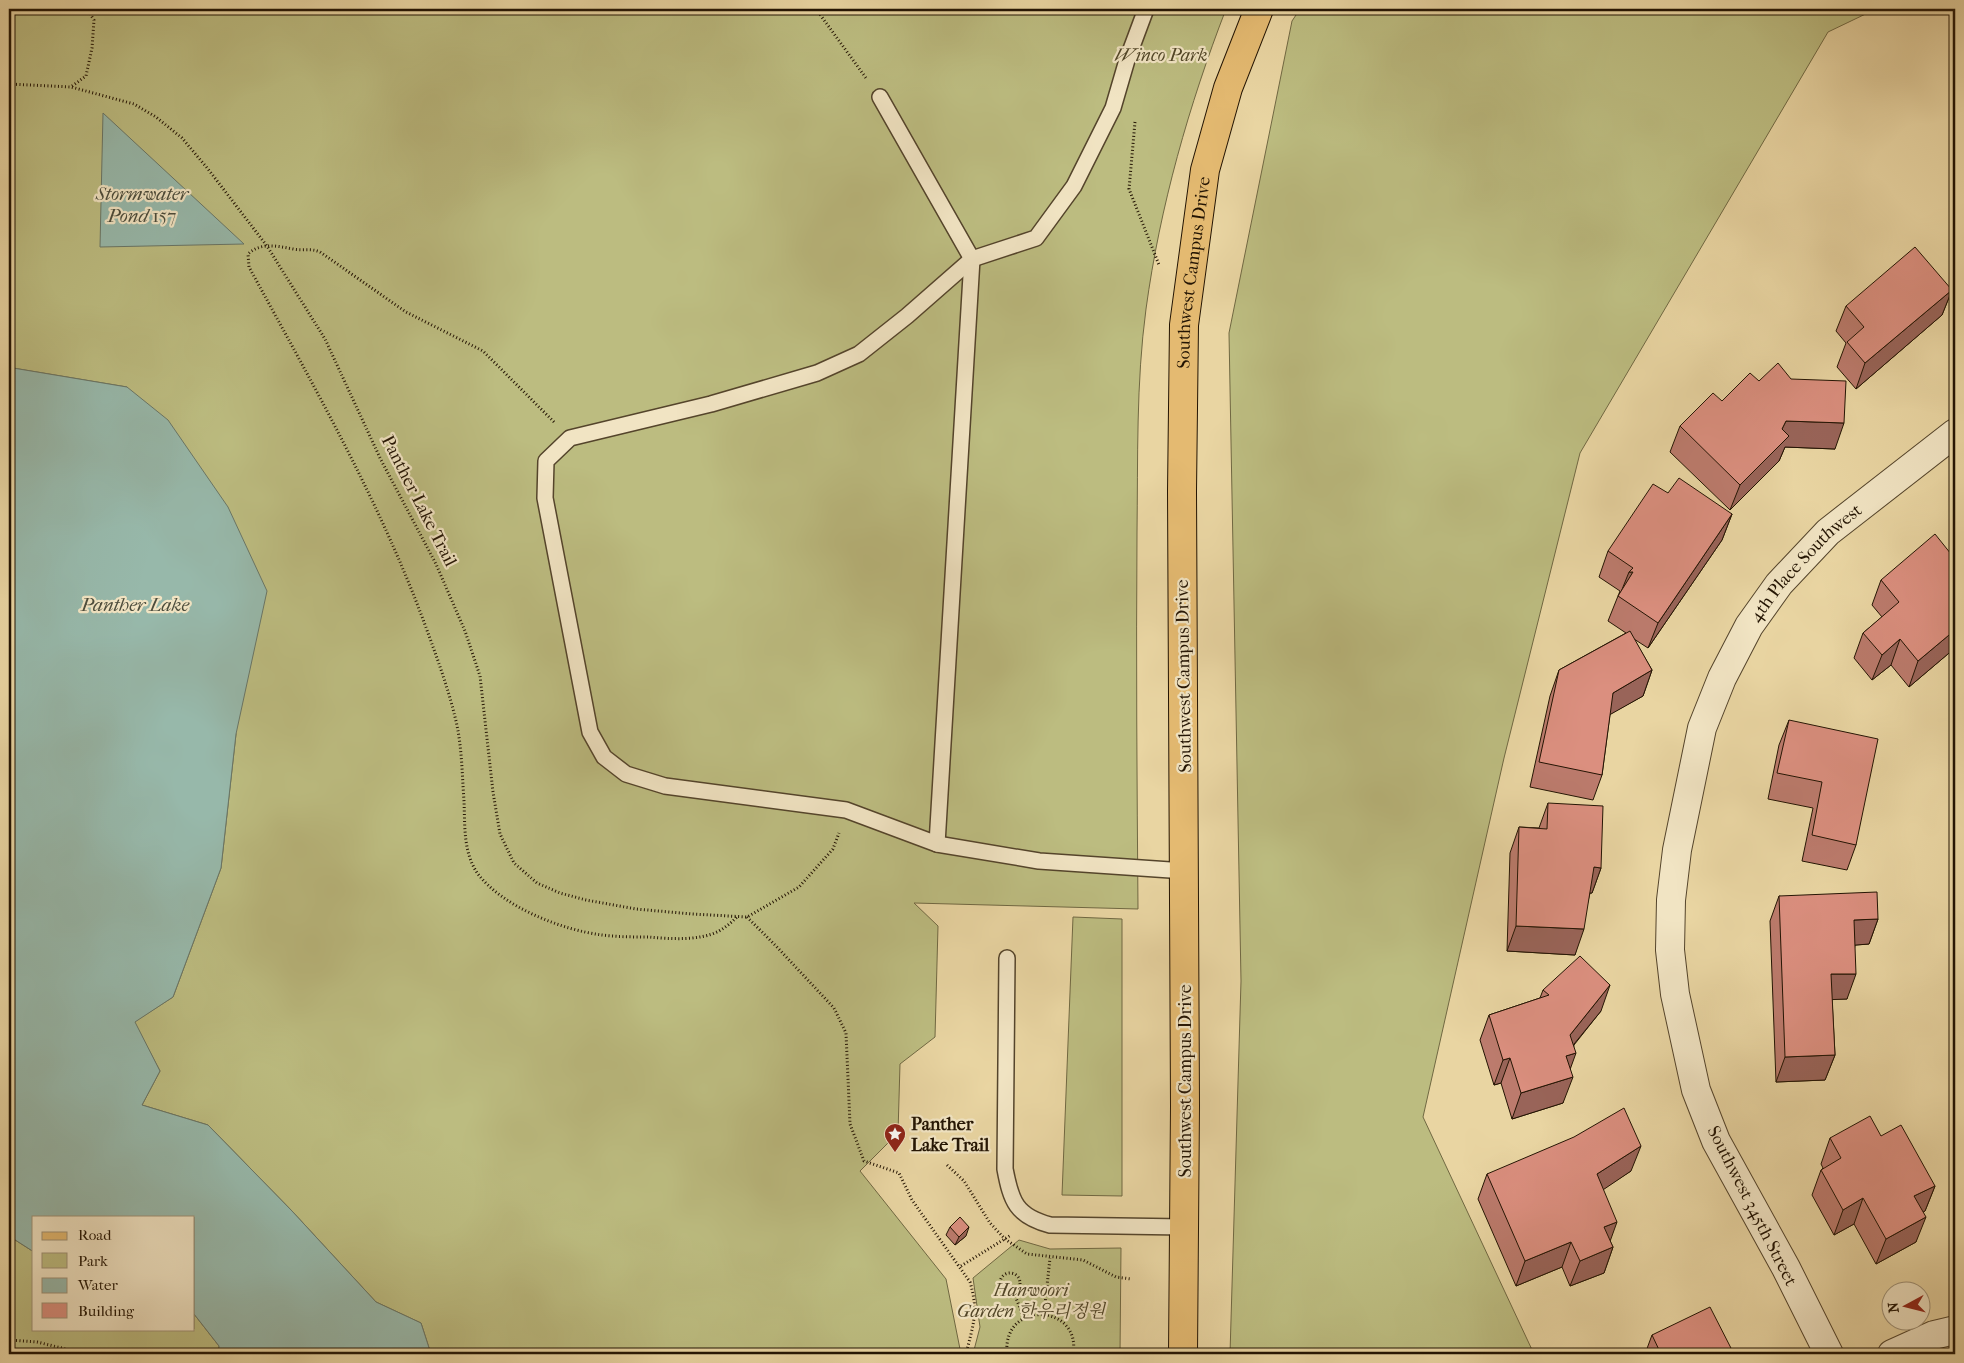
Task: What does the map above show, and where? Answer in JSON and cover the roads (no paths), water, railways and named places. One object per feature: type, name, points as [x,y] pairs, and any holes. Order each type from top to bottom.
[{"type":"main road","name":"Southwest Campus Drive","points":[[1183,1354],[1185,871],[1182,491],[1184,325],[1205,170],[1228,88],[1259,9]]},
{"type":"street","name":"4th Place Southwest","points":[[1702,728],[1722,678],[1749,626],[1779,584],[1828,532],[1955,433]]},
{"type":"street","name":"Southwest 345th Street","points":[[1702,728],[1677,850],[1671,900],[1670,950],[1675,994],[1684,1041],[1696,1090],[1716,1141],[1786,1268],[1829,1354]]},
{"type":"street","points":[[1892,1354],[1934,1335],[1955,1330]]},
{"type":"lane","points":[[1146,9],[1127,60],[1113,108],[1074,186],[1036,238],[972,259],[908,316],[859,354],[817,373],[711,404],[570,438],[546,461],[544,498],[590,732],[604,757],[626,774],[665,786],[846,810],[937,844],[1039,861],[1185,871]]},
{"type":"lane","points":[[880,97],[972,259],[937,844]]},
{"type":"lane","points":[[1007,958],[1005,1169],[1010,1193],[1021,1210],[1034,1221],[1050,1225],[1184,1227]]},
{"type":"water","name":"Stormwater Pond 157","points":[[103,113],[244,244],[100,247]]},
{"type":"water","name":"Panther Lake","points":[[13,368],[127,387],[168,420],[228,507],[267,591],[236,734],[221,868],[173,997],[135,1022],[160,1071],[142,1105],[208,1125],[292,1211],[376,1302],[421,1323],[431,1354],[219,1354],[219,1346],[195,1315],[195,1216],[32,1216],[32,1251],[9,1236],[9,369]]},
{"type":"place","name":"Panther Lake Trail","points":[[895,1153]]},
{"type":"park label","name":"Winco Park","points":[[1161,55]]},
{"type":"park label","name":"Hanwoori Garden 한우리정원","points":[[1031,1300]]}]
